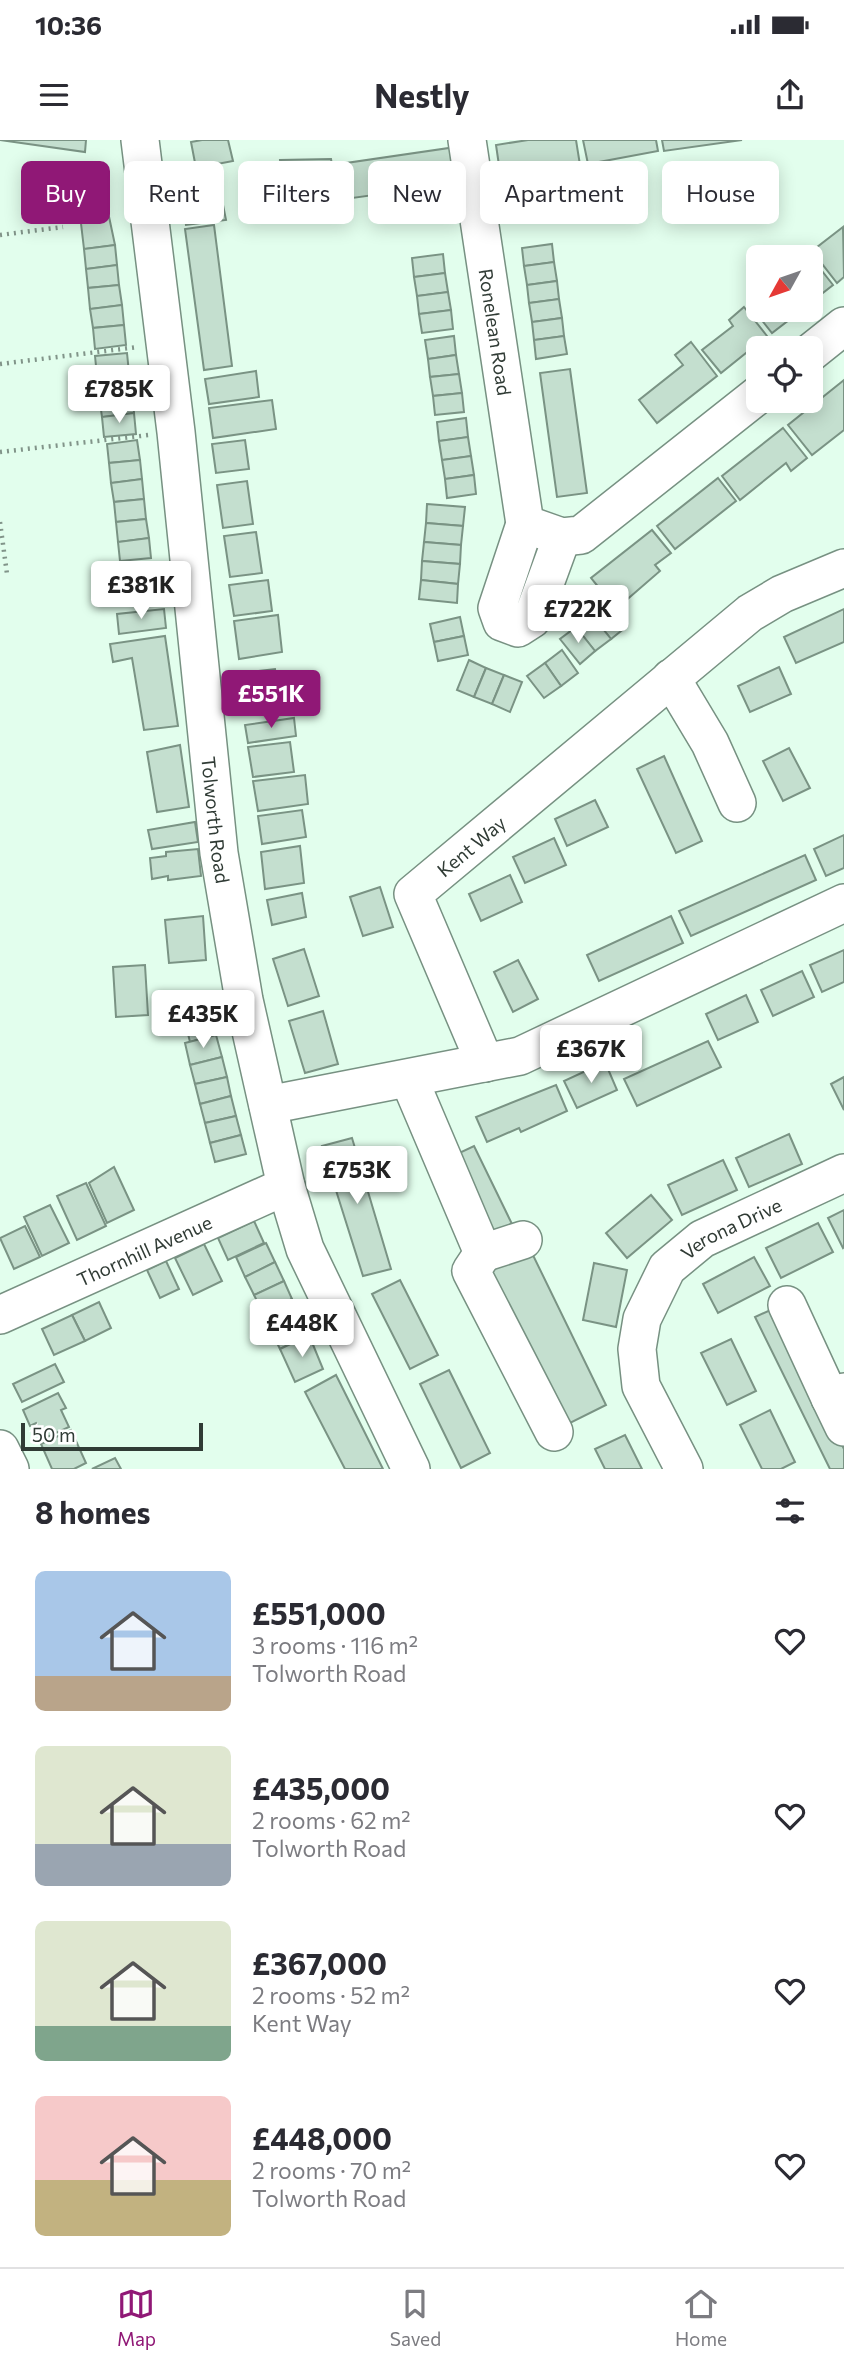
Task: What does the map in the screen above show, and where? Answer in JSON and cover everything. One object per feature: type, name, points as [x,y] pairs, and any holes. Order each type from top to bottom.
[{"type":"street","name":"Tolworth Road","points":[[140,140],[176,432],[219,853],[244,1000],[286,1185],[305,1248],[411,1469]]},
{"type":"street","name":"Ronelean Road","points":[[467,140],[525,524],[497,608],[502,622],[518,628],[532,619],[562,537]]},
{"type":"street","points":[[823,343],[844,326]]},
{"type":"street","points":[[525,524],[562,537],[581,535],[746,404]]},
{"type":"street","name":"Kent Way","points":[[485,1063],[413,894],[750,613],[782,594],[844,568]]},
{"type":"street","points":[[671,678],[710,743],[737,803]]},
{"type":"street","points":[[268,1105],[520,1056],[844,903]]},
{"type":"street","points":[[409,1079],[483,1253]]},
{"type":"street","name":"Verona Drive","points":[[684,1469],[641,1386],[637,1349],[642,1319],[667,1268],[702,1239],[844,1173]]},
{"type":"street","name":"Thornhill Avenue","points":[[0,1315],[286,1185]]},
{"type":"street","points":[[523,1240],[483,1253],[471,1271],[554,1432]]},
{"type":"street","points":[[787,1306],[839,1406]]},
{"type":"street","points":[[0,1449],[10,1469]]},
{"type":"path","points":[[0,235],[63,227]]},
{"type":"path","points":[[0,365],[164,344]]},
{"type":"path","points":[[0,452],[176,432]]},
{"type":"path","points":[[0,523],[7,574]]},
{"type":"building","points":[[0,140],[86,140],[85,152]]},
{"type":"building","points":[[228,140],[233,161],[195,161],[191,142]]},
{"type":"building","points":[[528,140],[576,140],[579,161],[498,161],[496,145]]},
{"type":"building","points":[[583,140],[656,140],[658,151],[604,161],[587,161]]},
{"type":"building","points":[[662,140],[742,140],[664,151]]},
{"type":"building","points":[[456,147],[458,161],[368,161],[368,196],[354,198],[354,162]]},
{"type":"building","points":[[331,159],[331,161],[280,160]]},
{"type":"building","points":[[110,221],[115,245],[84,249],[81,224],[110,224]]},
{"type":"building","points":[[214,225],[232,366],[204,370],[185,229]]},
{"type":"building","points":[[843,227],[844,277],[837,283],[823,265],[823,245],[820,245]]},
{"type":"building","points":[[552,244],[554,262],[524,266],[522,248]]},
{"type":"building","points":[[115,245],[117,265],[86,269],[84,249]]},
{"type":"building","points":[[443,254],[445,273],[414,277],[412,258]]},
{"type":"building","points":[[554,262],[557,281],[527,285],[524,266]]},
{"type":"building","points":[[117,265],[119,285],[88,288],[86,269]]},
{"type":"building","points":[[823,272],[833,285],[823,293]]},
{"type":"building","points":[[445,273],[448,292],[417,296],[414,277]]},
{"type":"building","points":[[557,281],[559,299],[529,303],[527,285]]},
{"type":"building","points":[[119,285],[122,305],[90,309],[88,288]]},
{"type":"building","points":[[448,292],[451,310],[419,314],[417,296]]},
{"type":"building","points":[[559,299],[562,318],[532,322],[529,303]]},
{"type":"building","points":[[122,305],[124,325],[93,328],[90,309]]},
{"type":"building","points":[[744,307],[746,322],[756,322],[767,336],[746,336],[746,353],[721,373],[702,350],[733,326],[729,320]]},
{"type":"building","points":[[451,310],[453,329],[422,333],[419,314]]},
{"type":"building","points":[[562,318],[564,336],[534,340],[532,322]]},
{"type":"building","points":[[763,322],[786,322],[772,333]]},
{"type":"building","points":[[124,325],[126,345],[95,349],[93,328]]},
{"type":"building","points":[[454,336],[456,355],[428,359],[425,340]]},
{"type":"building","points":[[564,336],[567,354],[536,359],[534,340]]},
{"type":"building","points":[[691,342],[717,376],[657,423],[639,400],[683,365],[675,355]]},
{"type":"building","points":[[127,353],[129,373],[97,376],[95,356]]},
{"type":"building","points":[[456,355],[459,374],[430,377],[428,359]]},
{"type":"building","points":[[570,369],[587,493],[557,497],[540,373]]},
{"type":"building","points":[[256,371],[259,397],[209,404],[205,379]]},
{"type":"building","points":[[129,373],[132,393],[99,396],[97,376]]},
{"type":"building","points":[[459,374],[462,393],[433,396],[430,377]]},
{"type":"building","points":[[844,380],[844,430],[812,455],[788,425],[803,413],[823,413],[823,397]]},
{"type":"building","points":[[132,393],[134,413],[102,417],[99,396]]},
{"type":"building","points":[[462,393],[464,412],[435,415],[433,396]]},
{"type":"building","points":[[272,400],[276,429],[213,438],[209,408]]},
{"type":"building","points":[[134,413],[136,434],[104,437],[102,417]]},
{"type":"building","points":[[466,418],[468,437],[439,441],[437,422]]},
{"type":"building","points":[[783,428],[807,458],[791,471],[786,463],[740,500],[722,476]]},
{"type":"building","points":[[468,437],[471,456],[442,460],[439,441]]},
{"type":"building","points":[[137,440],[140,460],[109,463],[107,444]]},
{"type":"building","points":[[245,440],[249,469],[216,473],[212,444]]},
{"type":"building","points":[[471,456],[474,475],[445,479],[442,460]]},
{"type":"building","points":[[140,460],[142,479],[111,483],[109,463]]},
{"type":"building","points":[[474,475],[476,494],[447,498],[445,479]]},
{"type":"building","points":[[718,478],[736,501],[675,549],[657,526]]},
{"type":"building","points":[[142,479],[144,499],[114,502],[111,483]]},
{"type":"building","points":[[247,481],[253,524],[223,528],[217,485]]},
{"type":"building","points":[[144,499],[146,519],[116,522],[114,502]]},
{"type":"building","points":[[427,504],[465,507],[463,526],[426,523]]},
{"type":"building","points":[[146,519],[149,538],[118,542],[116,522]]},
{"type":"building","points":[[426,523],[463,526],[461,545],[424,542]]},
{"type":"building","points":[[652,530],[671,553],[655,565],[660,571],[616,609],[591,578]]},
{"type":"building","points":[[256,532],[262,573],[230,577],[224,536]]},
{"type":"building","points":[[149,538],[151,558],[120,561],[118,542]]},
{"type":"building","points":[[424,542],[461,545],[460,564],[422,561]]},
{"type":"building","points":[[422,561],[460,564],[458,584],[421,580]]},
{"type":"building","points":[[160,567],[164,597],[128,600],[124,571]]},
{"type":"building","points":[[268,580],[272,611],[234,616],[229,585]]},
{"type":"building","points":[[421,580],[458,584],[457,603],[419,599]]},
{"type":"building","points":[[606,602],[626,627],[611,639],[591,614]]},
{"type":"building","points":[[164,609],[166,628],[119,634],[117,614]]},
{"type":"building","points":[[844,609],[844,642],[796,663],[784,637]]},
{"type":"building","points":[[591,614],[611,639],[595,651],[576,627]]},
{"type":"building","points":[[278,615],[282,652],[239,659],[234,621]]},
{"type":"building","points":[[460,617],[464,636],[434,642],[430,624]]},
{"type":"building","points":[[576,627],[595,651],[580,664],[560,639]]},
{"type":"building","points":[[165,636],[178,726],[144,730],[132,658],[113,662],[110,644]]},
{"type":"building","points":[[464,636],[468,655],[438,661],[434,642]]},
{"type":"building","points":[[562,650],[578,673],[561,686],[545,663]]},
{"type":"building","points":[[469,660],[486,668],[474,697],[457,690]]},
{"type":"building","points":[[545,663],[561,686],[544,698],[527,676]]},
{"type":"building","points":[[779,667],[791,694],[750,712],[738,686]]},
{"type":"building","points":[[486,668],[504,675],[492,704],[474,697]]},
{"type":"building","points":[[275,669],[280,710],[247,714],[241,673]]},
{"type":"building","points":[[504,675],[522,682],[510,712],[492,704]]},
{"type":"building","points":[[294,718],[296,736],[248,743],[245,725]]},
{"type":"building","points":[[290,742],[294,772],[253,777],[248,747]]},
{"type":"building","points":[[180,745],[189,807],[157,812],[147,752]]},
{"type":"building","points":[[789,748],[810,788],[783,801],[763,761]]},
{"type":"building","points":[[664,756],[702,841],[676,853],[637,769]]},
{"type":"building","points":[[305,775],[308,804],[258,811],[253,781]]},
{"type":"building","points":[[595,800],[608,827],[567,846],[555,819]]},
{"type":"building","points":[[302,810],[306,837],[262,844],[258,816]]},
{"type":"building","points":[[195,822],[198,842],[152,849],[148,830]]},
{"type":"building","points":[[844,835],[844,868],[826,876],[814,849]]},
{"type":"building","points":[[554,838],[566,865],[525,883],[513,857]]},
{"type":"building","points":[[300,846],[304,883],[265,889],[261,852]]},
{"type":"building","points":[[198,849],[201,876],[152,879],[150,858],[166,856],[166,852]]},
{"type":"building","points":[[805,855],[816,880],[691,936],[679,911]]},
{"type":"building","points":[[510,875],[522,902],[481,921],[469,894]]},
{"type":"building","points":[[380,887],[393,927],[363,936],[350,897]]},
{"type":"building","points":[[302,893],[306,917],[272,925],[267,900]]},
{"type":"building","points":[[203,916],[206,960],[169,963],[165,920]]},
{"type":"building","points":[[671,916],[683,943],[599,981],[587,955]]},
{"type":"building","points":[[304,949],[319,996],[288,1006],[273,959]]},
{"type":"building","points":[[844,950],[844,982],[822,992],[810,965]]},
{"type":"building","points":[[518,960],[538,999],[513,1012],[494,972]]},
{"type":"building","points":[[145,965],[148,1015],[116,1017],[113,967]]},
{"type":"building","points":[[802,971],[814,997],[773,1016],[761,990]]},
{"type":"building","points":[[746,995],[758,1022],[718,1040],[706,1014]]},
{"type":"building","points":[[209,1007],[216,1035],[190,1042],[183,1013]]},
{"type":"building","points":[[323,1011],[338,1064],[305,1073],[289,1021]]},
{"type":"building","points":[[216,1035],[222,1057],[190,1065],[185,1043]]},
{"type":"building","points":[[708,1041],[721,1067],[637,1106],[624,1079]]},
{"type":"building","points":[[222,1057],[227,1077],[195,1084],[190,1065]]},
{"type":"building","points":[[605,1062],[617,1090],[577,1108],[564,1081]]},
{"type":"building","points":[[227,1077],[231,1096],[200,1104],[195,1084]]},
{"type":"building","points":[[844,1077],[844,1110],[831,1084]]},
{"type":"building","points":[[556,1085],[567,1111],[521,1132],[519,1128],[487,1142],[476,1117]]},
{"type":"building","points":[[231,1096],[236,1116],[205,1123],[200,1104]]},
{"type":"building","points":[[236,1116],[241,1135],[210,1143],[205,1123]]},
{"type":"building","points":[[789,1134],[802,1164],[749,1187],[736,1158]]},
{"type":"building","points":[[241,1135],[246,1154],[215,1162],[210,1143]]},
{"type":"building","points":[[352,1138],[391,1269],[363,1276],[322,1146]]},
{"type":"building","points":[[474,1146],[512,1224],[493,1233],[455,1155]]},
{"type":"building","points":[[723,1160],[737,1190],[682,1215],[668,1185]]},
{"type":"building","points":[[114,1167],[134,1210],[107,1223],[89,1183]]},
{"type":"building","points":[[86,1183],[106,1226],[77,1240],[57,1196]]},
{"type":"building","points":[[651,1195],[672,1220],[627,1258],[606,1233]]},
{"type":"building","points":[[50,1205],[69,1243],[42,1256],[24,1217]]},
{"type":"building","points":[[844,1210],[844,1247],[843,1248],[828,1218]]},
{"type":"building","points":[[254,1221],[264,1243],[228,1260],[218,1238]]},
{"type":"building","points":[[818,1223],[833,1252],[781,1278],[766,1248]]},
{"type":"building","points":[[25,1226],[40,1257],[14,1269],[0,1238]]},
{"type":"building","points":[[266,1243],[275,1262],[245,1277],[236,1257]]},
{"type":"building","points":[[204,1244],[222,1281],[193,1295],[175,1258]]},
{"type":"building","points":[[529,1247],[606,1405],[568,1424],[489,1267]]},
{"type":"building","points":[[754,1257],[770,1286],[718,1313],[703,1284]]},
{"type":"building","points":[[166,1261],[179,1289],[160,1298],[147,1270]]},
{"type":"building","points":[[275,1262],[284,1281],[254,1295],[245,1277]]},
{"type":"building","points":[[594,1263],[627,1270],[616,1327],[583,1320]]},
{"type":"building","points":[[400,1280],[438,1355],[410,1369],[372,1294]]},
{"type":"building","points":[[284,1281],[292,1299],[263,1313],[254,1295]]},
{"type":"building","points":[[292,1299],[301,1317],[271,1331],[263,1313]]},
{"type":"building","points":[[99,1302],[111,1328],[85,1341],[72,1315]]},
{"type":"building","points":[[775,1308],[844,1449],[844,1469],[830,1469],[755,1317]]},
{"type":"building","points":[[72,1315],[85,1341],[54,1355],[42,1329]]},
{"type":"building","points":[[301,1317],[309,1335],[280,1349],[271,1331]]},
{"type":"building","points":[[309,1335],[323,1369],[295,1382],[280,1349]]},
{"type":"building","points":[[731,1339],[756,1391],[727,1405],[701,1353]]},
{"type":"building","points":[[55,1364],[64,1382],[22,1402],[13,1384]]},
{"type":"building","points":[[449,1370],[490,1453],[461,1468],[420,1384]]},
{"type":"building","points":[[336,1375],[383,1469],[345,1469],[305,1392]]},
{"type":"building","points":[[58,1393],[66,1408],[61,1410],[69,1427],[43,1439],[36,1423],[30,1426],[23,1410]]},
{"type":"building","points":[[770,1410],[795,1462],[781,1469],[762,1469],[740,1425]]},
{"type":"building","points":[[71,1430],[86,1463],[74,1469],[52,1469],[41,1444]]},
{"type":"building","points":[[625,1435],[642,1469],[605,1469],[595,1449]]},
{"type":"building","points":[[115,1458],[121,1469],[92,1469]]}]
